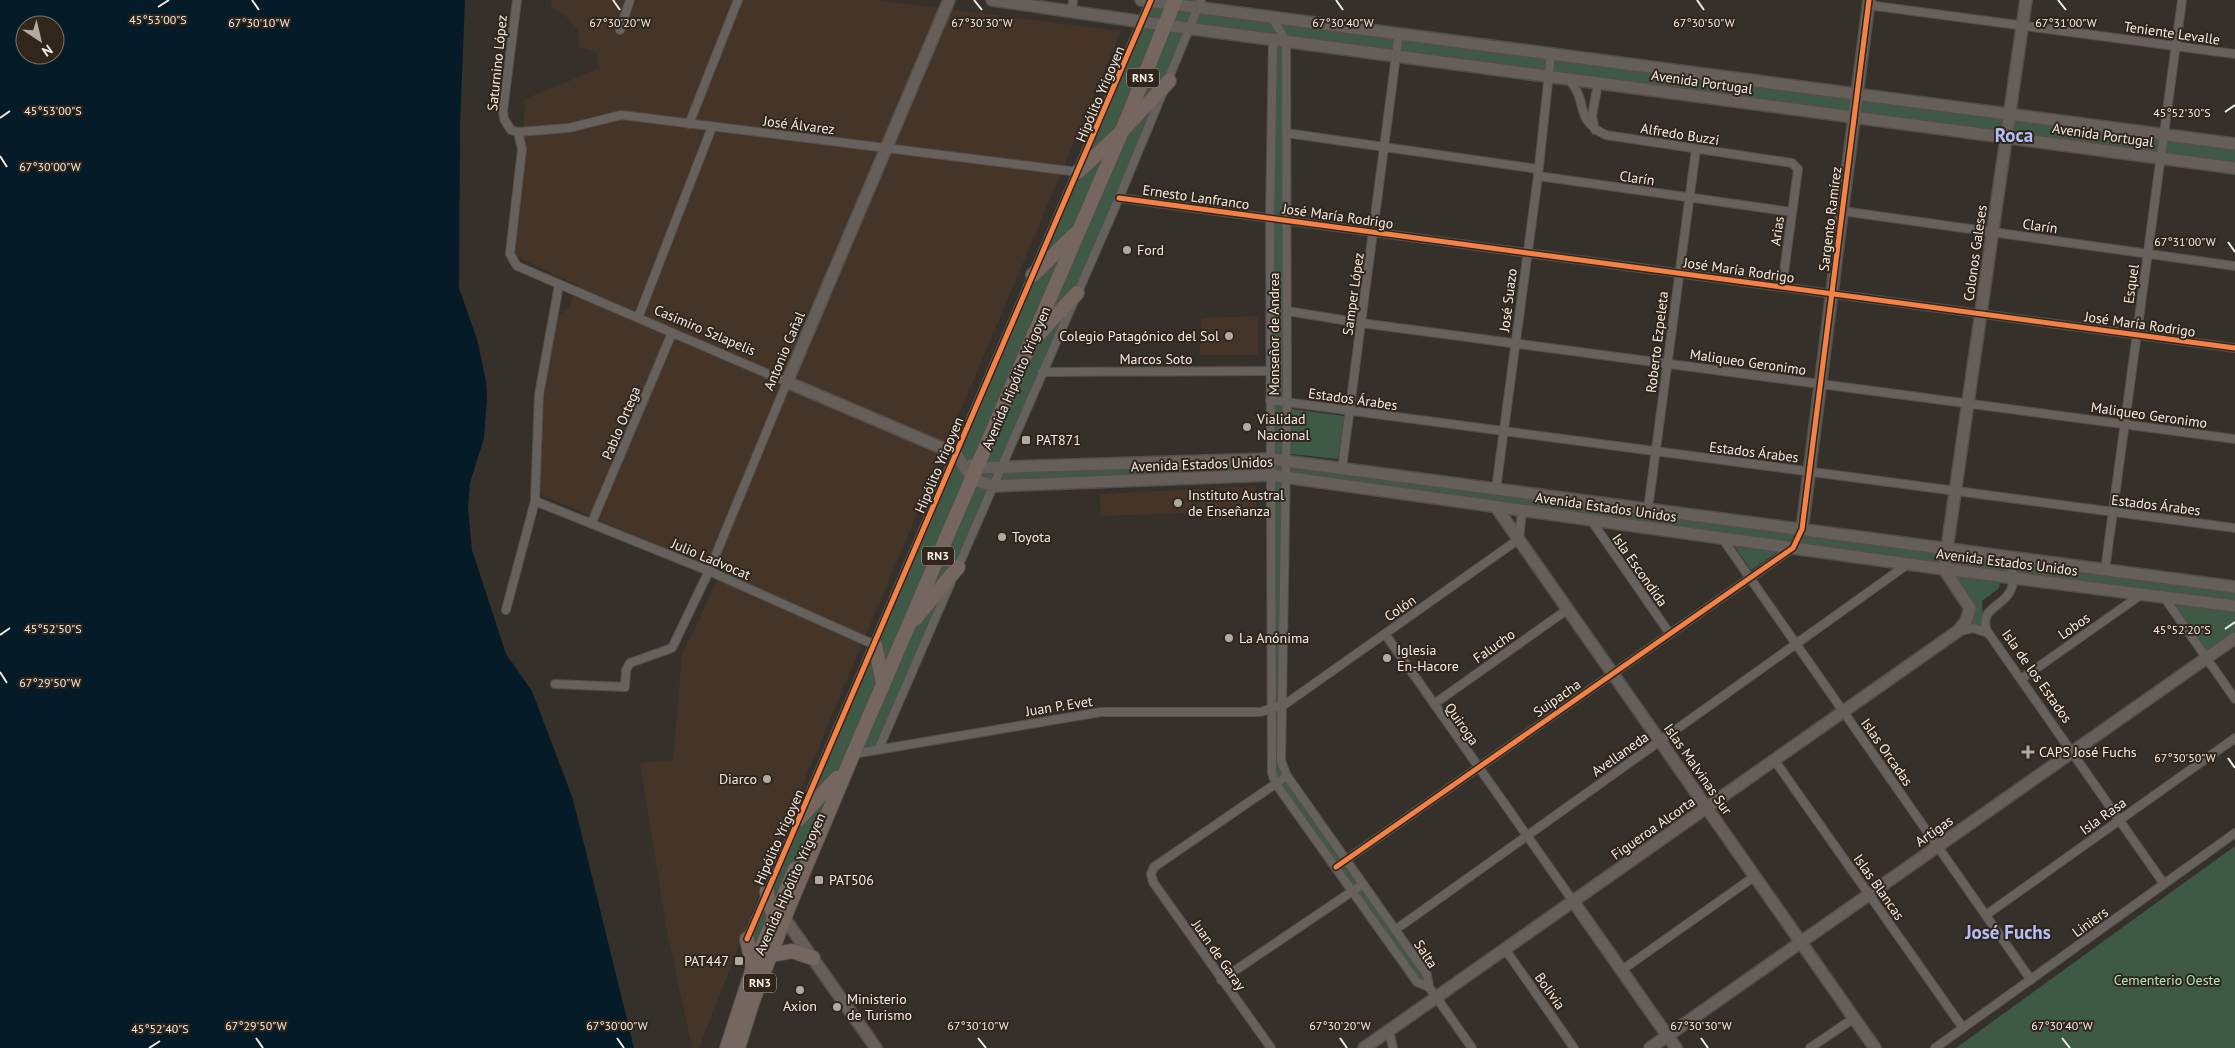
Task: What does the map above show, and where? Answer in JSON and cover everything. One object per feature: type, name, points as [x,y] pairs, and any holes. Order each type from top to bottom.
[{"type":"highway","name":"Avenida Hipólito Yrigoyen","points":[[727,1048],[753,968],[779,917],[853,754],[1122,132],[1174,2]]},
{"type":"highway","points":[[1078,172],[1122,132],[1168,81]]},
{"type":"highway","points":[[1033,275],[1079,230]]},
{"type":"highway","points":[[1032,341],[1077,293]]},
{"type":"highway","points":[[904,633],[958,567]]},
{"type":"highway","points":[[875,645],[883,683]]},
{"type":"highway","name":"Avenida Hipólito Yrigoyen","points":[[738,1048],[770,955],[779,917],[837,778],[853,754]]},
{"type":"highway","points":[[799,820],[837,778]]},
{"type":"highway","points":[[767,891],[768,901],[779,917]]},
{"type":"highway","points":[[747,939],[753,968]]},
{"type":"highway","points":[[770,955],[792,951],[813,958]]},
{"type":"main road","name":"Antonio Cañal","points":[[787,382],[949,0]]},
{"type":"main road","name":"Avenida Portugal","points":[[992,0],[1072,6],[1164,26],[1396,55],[2235,168]]},
{"type":"main road","name":"Avenida Portugal","points":[[1147,0],[1200,4],[1270,16],[2235,144]]},
{"type":"main road","name":"Colonos Galeses","points":[[1944,569],[2026,0]]},
{"type":"main road","name":"Sargento Ramírez","points":[[1802,530],[1869,2]]},
{"type":"main road","name":"Casimiro Szlapelis","points":[[787,382],[958,458],[974,473]]},
{"type":"main road","name":"Avenida Estados Unidos","points":[[974,473],[1002,466],[1270,459],[2235,587]]},
{"type":"main road","name":"Avenida Estados Unidos","points":[[974,473],[993,486],[1270,475],[1944,569],[2235,606]]},
{"type":"main road","name":"Islas Malvinas Sur","points":[[1496,507],[1875,1048]]},
{"type":"main road","points":[[1944,569],[1970,608],[1966,621],[1958,631]]},
{"type":"main road","name":"Figueroa Alcorta","points":[[1364,1048],[1958,631]]},
{"type":"main road","name":"Artigas","points":[[1650,1048],[2235,638]]},
{"type":"main road","name":"Quiroga","points":[[1574,902],[1676,1048]]},
{"type":"main road","points":[[779,917],[813,958],[876,1048]]},
{"type":"street","name":"Saturnino López","points":[[516,0],[503,111],[507,127],[518,132]]},
{"type":"street","points":[[620,30],[630,0]]},
{"type":"street","points":[[689,124],[738,0]]},
{"type":"street","name":"Hipólito Yrigoyen","points":[[747,939],[958,458],[1033,275],[1143,21],[1147,0]]},
{"type":"street","name":"Esquel","points":[[2105,570],[2182,0]]},
{"type":"street","name":"Teniente Levalle","points":[[1869,2],[2022,26],[2235,54]]},
{"type":"street","points":[[880,748],[1119,198],[1200,4]]},
{"type":"street","points":[[1270,16],[1286,41]]},
{"type":"street","name":"Samper López","points":[[1342,468],[1399,33]]},
{"type":"street","name":"Monseñor de Andrea","points":[[1273,40],[1270,218],[1271,710],[1272,773],[1282,780]]},
{"type":"street","name":"Monseñor de Andrea","points":[[1282,780],[1287,403],[1286,41]]},
{"type":"street","name":"José Suazo","points":[[1496,489],[1538,172],[1551,54]]},
{"type":"street","points":[[1568,79],[1579,94],[1584,117],[1595,130]]},
{"type":"street","points":[[1595,130],[1592,116],[1598,83]]},
{"type":"street","name":"José Álvarez","points":[[518,132],[569,128],[621,115],[1078,172]]},
{"type":"street","points":[[638,318],[712,127]]},
{"type":"street","name":"Alfredo Buzzi","points":[[1595,130],[1606,136],[1792,163],[1798,169],[1798,178]]},
{"type":"street","name":"Casimiro Szlapelis","points":[[518,132],[522,149],[510,254],[517,266],[787,382]]},
{"type":"street","name":"Clarín","points":[[1286,134],[1385,147],[1690,198],[1792,212]]},
{"type":"street","name":"Roberto Ezpeleta","points":[[1648,509],[1696,149]]},
{"type":"street","name":"Arias","points":[[1782,287],[1798,178]]},
{"type":"street","name":"Ernesto Lanfranco","points":[[1119,198],[1270,218]]},
{"type":"street","name":"Clarín","points":[[1842,211],[2235,266]]},
{"type":"street","name":"José María Rodrigo","points":[[1270,218],[2235,348]]},
{"type":"street","points":[[506,610],[535,501],[539,395],[559,284]]},
{"type":"street","name":"Maliqueo Geronimo","points":[[1287,311],[1515,344],[2235,439]]},
{"type":"street","name":"Pablo Ortega","points":[[592,522],[672,333]]},
{"type":"street","name":"Marcos Soto","points":[[1042,372],[1270,371]]},
{"type":"street","name":"Antonio Cañal","points":[[555,684],[624,687],[626,670],[630,663],[672,648],[709,571],[787,382]]},
{"type":"street","name":"Estados Árabes","points":[[1270,400],[1349,412],[2235,528]]},
{"type":"street","name":"Julio Ladvocat","points":[[535,501],[592,522],[709,571],[875,645]]},
{"type":"street","points":[[1520,539],[1522,511]]},
{"type":"street","name":"Isla Escondida","points":[[1591,520],[1670,634]]},
{"type":"street","points":[[1792,548],[1802,530]]},
{"type":"street","name":"Islas Orcadas","points":[[1722,538],[2031,980]]},
{"type":"street","name":"Colón","points":[[1271,710],[1284,705],[1520,539]]},
{"type":"street","name":"Suipacha","points":[[1336,867],[1792,548]]},
{"type":"street","points":[[2008,558],[2014,577]]},
{"type":"street","name":"Avellaneda","points":[[1395,930],[1908,564]]},
{"type":"street","name":"Isla de los Estados","points":[[2014,577],[2011,592],[1989,610],[1985,622],[1988,633],[2164,884]]},
{"type":"street","name":"Lobos","points":[[2020,679],[2142,594]]},
{"type":"street","points":[[2164,598],[2235,699]]},
{"type":"street","name":"Falucho","points":[[1434,704],[1568,609]]},
{"type":"street","name":"Isla de los Estados","points":[[1958,631],[1973,628],[1988,633]]},
{"type":"street","name":"Quiroga","points":[[1385,634],[1574,902]]},
{"type":"street","name":"Juan P. Evet","points":[[853,754],[1101,712],[1260,712],[1271,710]]},
{"type":"street","name":"Isla Rasa","points":[[1986,915],[2235,738]]},
{"type":"street","name":"Islas Blancas","points":[[1775,761],[1963,1028]]},
{"type":"street","name":"Salta","points":[[1282,780],[1346,860],[1427,975],[1429,987]]},
{"type":"street","name":"Salta","points":[[1282,780],[1352,891],[1418,982],[1429,987]]},
{"type":"street","name":"Juan de Garay","points":[[1271,1048],[1153,882],[1151,874],[1154,867],[1282,780]]},
{"type":"street","name":"Liniers","points":[[1935,1048],[2235,833]]},
{"type":"street","points":[[1622,970],[1755,876]]},
{"type":"street","points":[[1221,980],[1363,884]]},
{"type":"street","name":"Bolivia","points":[[1505,949],[1574,1048]]},
{"type":"street","points":[[1429,987],[1472,1048]]},
{"type":"street","points":[[1810,1048],[1854,1018]]},
{"type":"street","points":[[1389,1030],[1393,1048]]},
{"type":"shaded area","points":[[551,0],[874,0],[1121,31],[789,817],[699,1048],[692,1048],[666,926],[640,763],[673,760],[682,655],[721,573],[542,495],[539,485],[548,327],[570,306],[577,285],[515,256],[516,225],[521,208],[525,99],[598,69],[597,52],[579,48],[578,31],[565,15],[551,6]]},
{"type":"shaded area","name":"Colegio Patagónico del Sol","points":[[1258,316],[1258,355],[1200,355],[1201,318]]},
{"type":"shaded area","name":"Instituto Austral de Enseñanza","points":[[1256,486],[1257,517],[1210,520],[1209,512],[1101,516],[1100,494]]},
{"type":"green space","points":[[1151,0],[1201,0],[1199,7],[2235,144],[2235,168],[1286,41],[1286,461],[2235,587],[2235,638],[2206,657],[2165,598],[1286,478],[1281,761],[1287,776],[1427,975],[1429,987],[1417,982],[1272,773],[1270,476],[993,486],[879,748],[853,754],[753,968],[747,939]],"holes":[[[1191,29],[1273,39],[1269,459],[1002,466]]]},
{"type":"green space","points":[[1291,409],[1344,416],[1338,459],[1291,454]]},
{"type":"green space","points":[[1735,547],[1778,552],[1751,570]]},
{"type":"green space","points":[[1960,576],[2000,583],[1999,588],[1982,601],[1983,626],[1966,624],[1975,608],[1958,581]]},
{"type":"green space","name":"Cementerio Oeste","points":[[2235,846],[2235,1048],[1956,1048]]},
{"type":"water","points":[[0,0],[465,0],[460,126],[459,288],[477,339],[486,381],[487,398],[484,438],[470,483],[468,508],[472,550],[506,654],[532,691],[573,799],[634,1048],[0,1048]]},
{"type":"cycle path","points":[[747,939],[1151,0]]},
{"type":"cycle path","points":[[1336,867],[1793,548],[1802,529],[1869,0]]},
{"type":"cycle path","points":[[1119,198],[2235,348]]},
{"type":"place","name":"Ford","points":[[1127,250]]},
{"type":"place","name":"Colegio Patagónico del Sol","points":[[1229,336]]},
{"type":"place","name":"Vialidad Nacional","points":[[1247,427]]},
{"type":"place","name":"PAT871","points":[[1026,440]]},
{"type":"place","name":"Instituto Austral de Enseñanza","points":[[1178,503]]},
{"type":"place","name":"Toyota","points":[[1002,537]]},
{"type":"place","name":"La Anónima","points":[[1229,638]]},
{"type":"place","name":"Iglesia En-Hacore","points":[[1387,658]]},
{"type":"place","name":"CAPS José Fuchs","points":[[2028,752]]},
{"type":"place","name":"Diarco","points":[[767,779]]},
{"type":"place","name":"PAT506","points":[[819,880]]},
{"type":"place","name":"PAT447","points":[[739,961]]},
{"type":"place","name":"Axion","points":[[800,990]]},
{"type":"place","name":"Ministerio de Turismo","points":[[837,1007]]},
{"type":"district","name":"Roca","points":[[2014,135]]},
{"type":"district","name":"José Fuchs","points":[[2008,932]]}]
